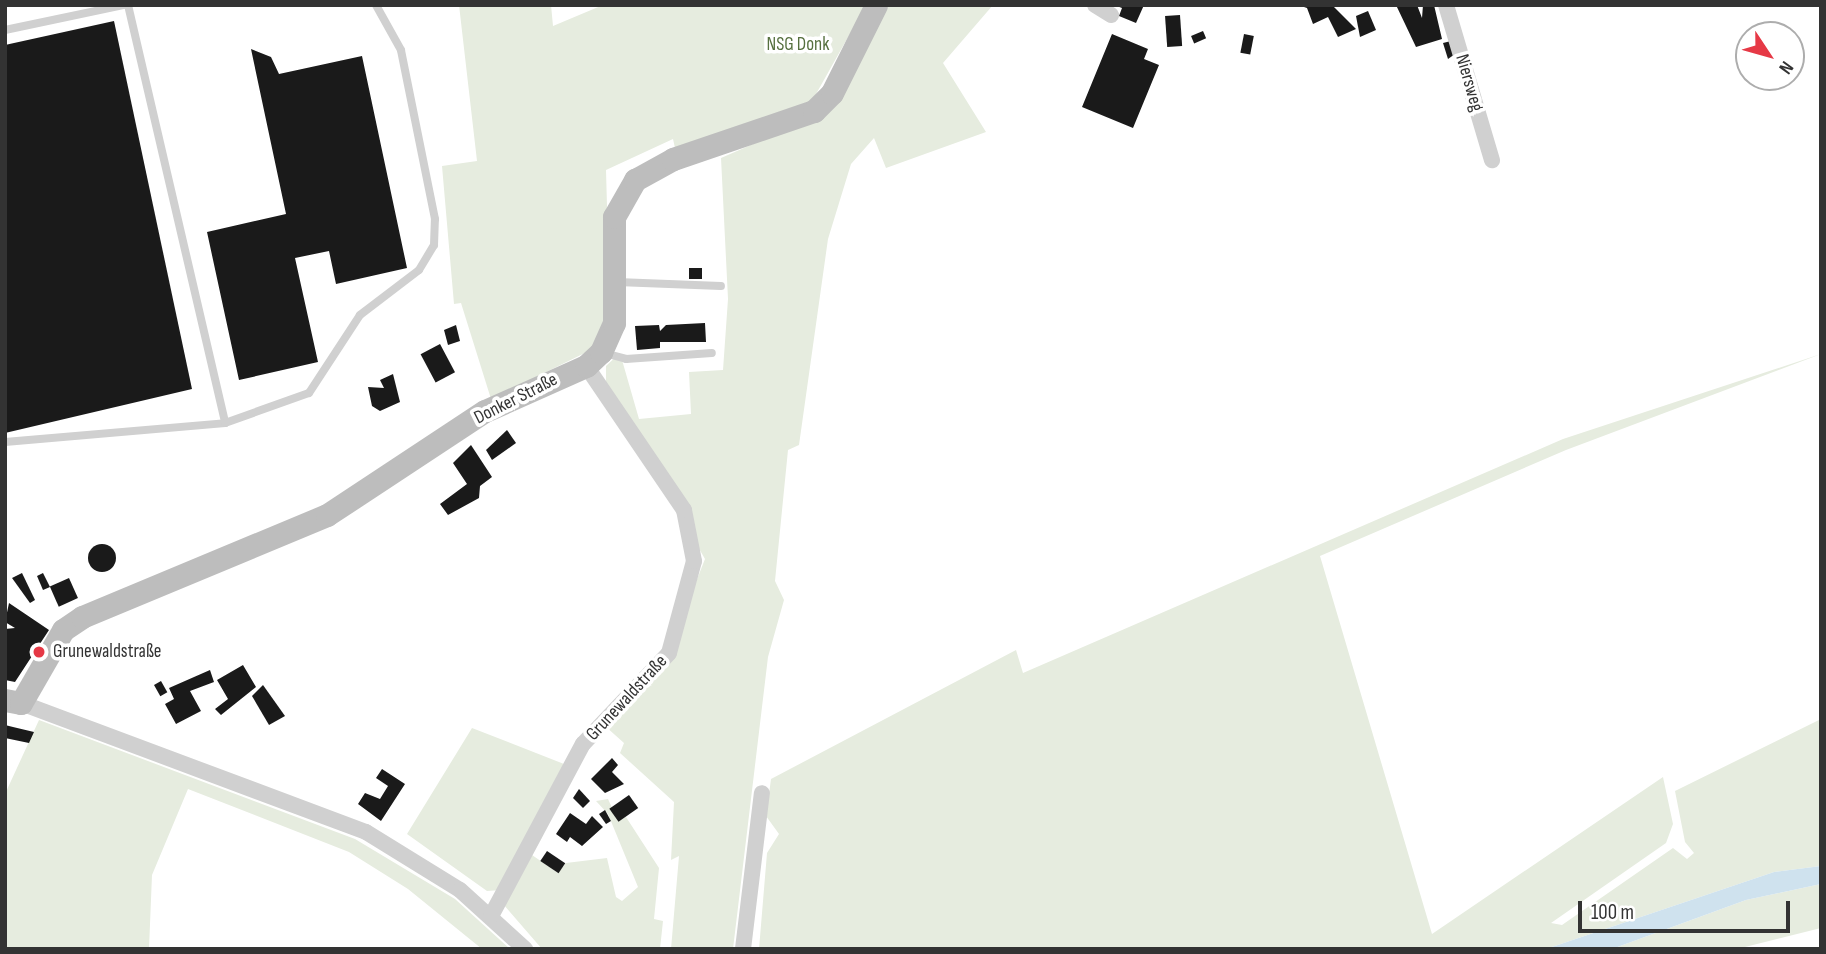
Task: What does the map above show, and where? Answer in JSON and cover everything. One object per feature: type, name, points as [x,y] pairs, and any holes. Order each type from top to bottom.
[{"type":"street","points":[[594,359],[614,323],[617,282],[614,217],[635,180],[673,159],[814,111],[832,93],[876,5]]},
{"type":"street","points":[[1095,5],[1111,15]]},
{"type":"street","name":"Niersweg","points":[[1446,5],[1492,160]]},
{"type":"street","name":"Donker Straße","points":[[13,702],[63,630],[82,617],[327,515],[485,411],[594,359]]},
{"type":"street","name":"Grunewaldstraße","points":[[491,916],[583,744],[670,653],[694,561],[684,510],[594,359]]},
{"type":"street","points":[[13,702],[366,832],[426,866],[491,916],[525,949]]},
{"type":"street","points":[[743,949],[762,793]]},
{"type":"lane","points":[[5,30],[126,5],[225,423]]},
{"type":"lane","points":[[5,442],[225,423],[309,393],[360,315],[419,270],[434,245],[435,219],[401,50],[376,5]]},
{"type":"lane","points":[[617,282],[721,286]]},
{"type":"lane","points":[[594,359],[712,352]]},
{"type":"green space","name":"NSG Donk","points":[[459,5],[551,5],[553,26],[603,5],[866,5],[811,103],[675,148],[673,139],[606,170],[610,313],[597,347],[491,399],[461,303],[454,304],[442,166],[477,161]]},
{"type":"green space","points":[[887,5],[993,5],[943,63],[986,132],[886,168],[874,138],[851,164],[828,239],[799,445],[788,450],[775,581],[784,600],[768,657],[733,949],[671,949],[679,856],[671,860],[674,802],[620,753],[624,743],[605,726],[660,673],[705,559],[606,386],[606,366],[620,353],[639,419],[691,414],[689,372],[723,370],[728,299],[721,158],[820,115]]},
{"type":"green space","points":[[1821,354],[1566,450],[1320,556],[1432,934],[1663,777],[1673,824],[1666,843],[1551,923],[1562,925],[1673,848],[1687,859],[1694,853],[1685,842],[1675,791],[1821,719],[1821,866],[1774,872],[1546,949],[759,949],[767,853],[779,834],[766,816],[771,779],[1016,650],[1023,673],[1563,439]]},
{"type":"green space","points":[[603,716],[501,890],[487,891],[407,834],[472,728],[564,764]]},
{"type":"green space","points":[[39,720],[355,839],[455,899],[510,949],[482,949],[408,889],[349,852],[188,789],[152,875],[149,949],[5,949],[5,794]]},
{"type":"green space","points":[[608,799],[618,821],[626,817],[659,868],[654,919],[663,921],[660,949],[542,949],[503,904],[545,832],[532,855],[558,873],[566,863],[607,858],[616,897],[622,901],[638,887],[608,814],[596,801]]},
{"type":"green space","points":[[1821,884],[1821,928],[1737,949],[1612,949],[1746,900]]},
{"type":"water","points":[[1821,866],[1821,884],[1746,900],[1612,949],[1546,949],[1774,872]]},
{"type":"building","points":[[1114,5],[1144,5],[1136,23],[1119,16],[1122,8]]},
{"type":"building","points":[[1298,5],[1332,5],[1356,29],[1338,37],[1328,17],[1313,24],[1307,8]]},
{"type":"building","points":[[1396,5],[1417,5],[1422,18],[1423,5],[1434,5],[1442,39],[1416,47]]},
{"type":"building","points":[[1368,11],[1376,30],[1360,37],[1356,16]]},
{"type":"building","points":[[1180,15],[1182,46],[1167,47],[1165,16]]},
{"type":"building","points":[[114,21],[192,389],[5,433],[5,45]]},
{"type":"building","points":[[1203,31],[1206,38],[1194,43],[1191,36]]},
{"type":"building","points":[[1112,34],[1148,49],[1144,59],[1159,65],[1133,128],[1082,107]]},
{"type":"building","points":[[1244,34],[1254,36],[1250,55],[1240,53]]},
{"type":"building","points":[[1451,41],[1455,54],[1448,59],[1443,43]]},
{"type":"building","points":[[251,49],[271,57],[279,74],[362,56],[407,268],[336,284],[329,251],[295,258],[318,362],[239,380],[207,232],[286,214]]},
{"type":"building","points":[[689,268],[702,268],[702,279],[689,279]]},
{"type":"building","points":[[705,323],[706,342],[660,342],[660,348],[637,350],[635,326],[659,325],[660,331],[666,325]]},
{"type":"building","points":[[456,325],[460,341],[448,345],[444,330]]},
{"type":"building","points":[[440,344],[455,372],[436,383],[421,354]]},
{"type":"building","points":[[393,374],[400,402],[380,411],[372,406],[368,387],[384,388],[380,380]]},
{"type":"building","points":[[507,430],[516,443],[492,460],[486,450]]},
{"type":"building","points":[[471,445],[492,477],[480,486],[479,498],[448,515],[440,504],[467,484],[453,463]]},
{"type":"building","points":[[102,544],[112,548],[116,558],[112,568],[102,572],[92,568],[88,558],[92,548]]},
{"type":"building","points":[[22,573],[35,600],[30,603],[12,578]]},
{"type":"building","points":[[43,573],[50,587],[43,590],[37,576]]},
{"type":"building","points":[[69,578],[78,598],[59,607],[50,587]]},
{"type":"building","points":[[9,603],[49,630],[15,682],[5,680],[5,629],[15,628],[5,622]]},
{"type":"building","points":[[243,665],[256,687],[221,715],[215,709],[228,699],[217,680]]},
{"type":"building","points":[[210,670],[214,682],[190,691],[201,711],[176,724],[165,704],[174,699],[169,688]]},
{"type":"building","points":[[161,681],[167,692],[160,696],[154,685]]},
{"type":"building","points":[[263,685],[285,716],[269,725],[252,696]]},
{"type":"building","points":[[5,725],[34,732],[29,743],[5,738]]},
{"type":"building","points":[[612,758],[618,765],[612,772],[624,784],[605,793],[591,779]]},
{"type":"building","points":[[382,769],[405,784],[381,821],[358,804],[365,793],[380,799],[388,786],[376,778]]},
{"type":"building","points":[[579,789],[590,801],[583,808],[573,798]]},
{"type":"building","points":[[629,795],[638,808],[619,822],[609,809]]},
{"type":"building","points":[[605,810],[611,821],[606,824],[599,814]]},
{"type":"building","points":[[570,813],[586,824],[592,816],[603,827],[582,846],[570,837],[567,842],[556,834]]},
{"type":"building","points":[[547,851],[565,863],[559,873],[540,861]]},
{"type":"place","name":"Grunewaldstraße","points":[[39,652]]}]
